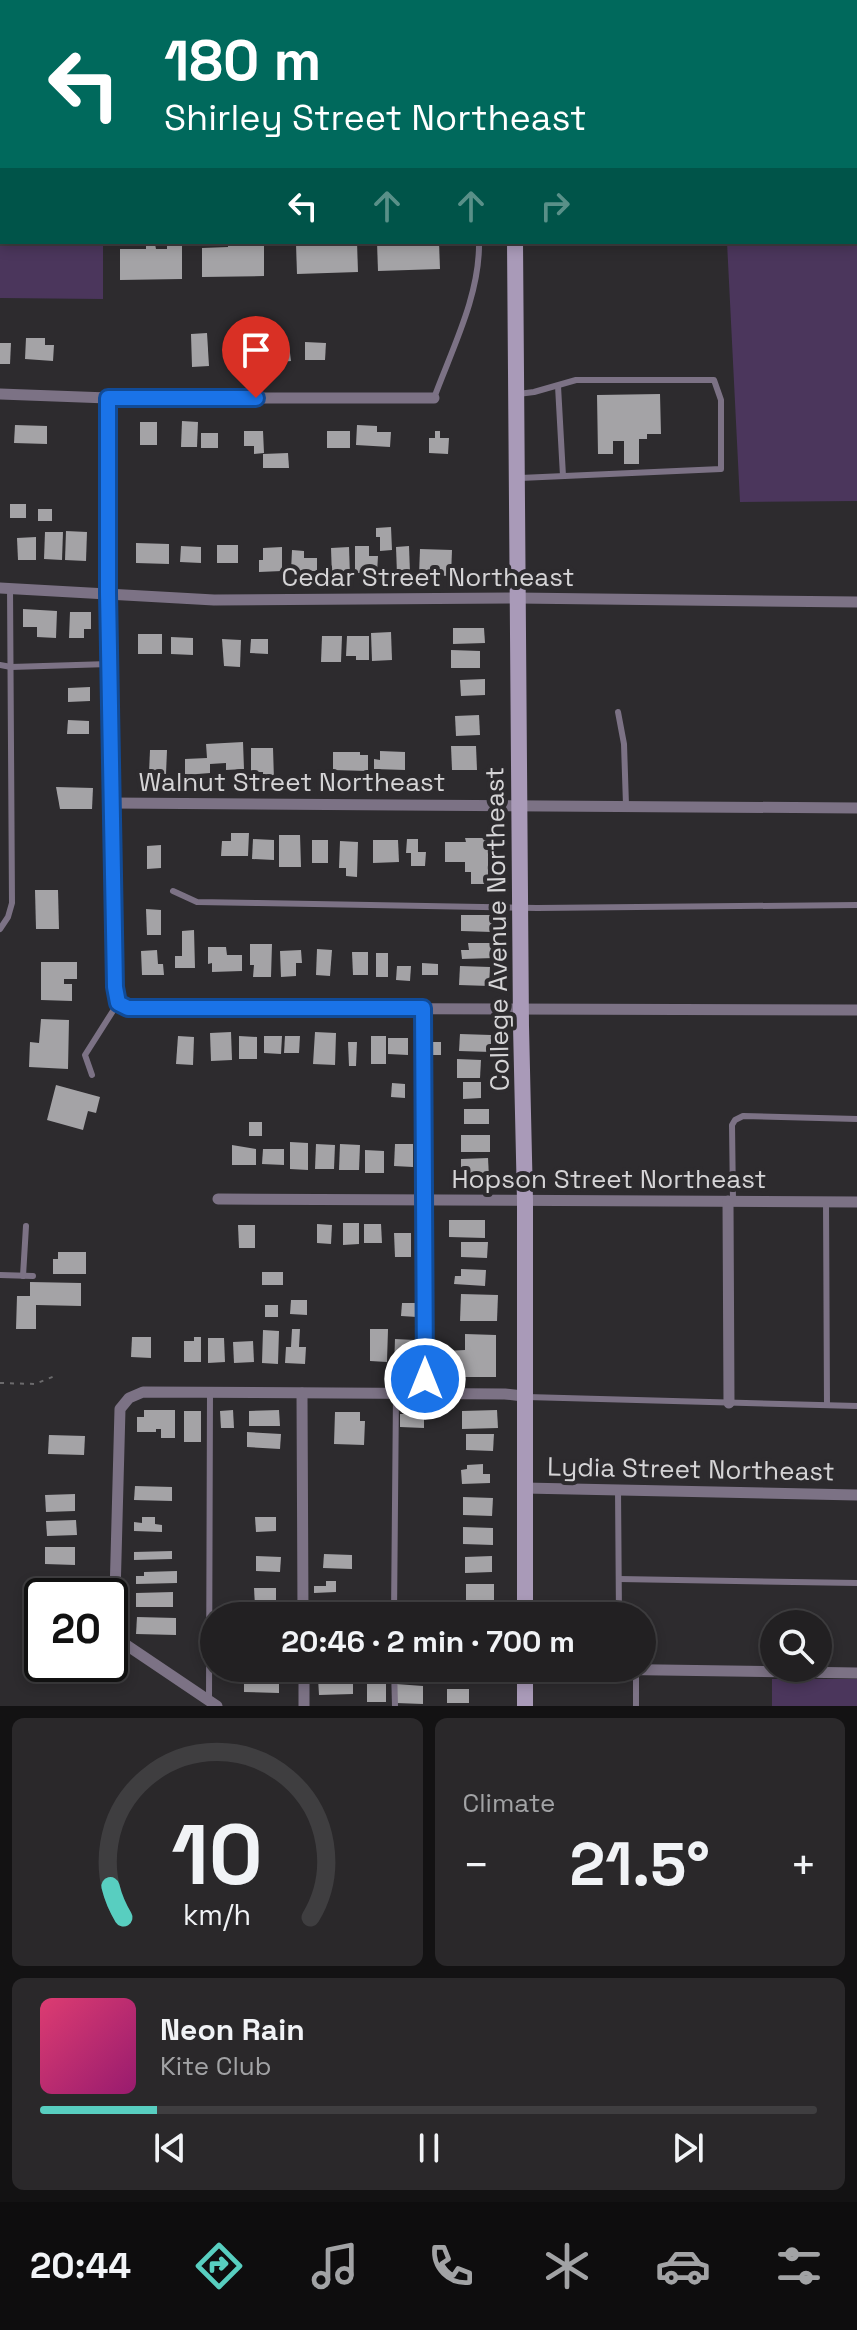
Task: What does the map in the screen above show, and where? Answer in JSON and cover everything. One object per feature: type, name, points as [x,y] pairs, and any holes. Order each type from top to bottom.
[{"type":"main road","name":"College Avenue Northeast","points":[[515,244],[525,1201],[525,1602]]},
{"type":"main road","points":[[525,1682],[525,1706]]},
{"type":"street","points":[[0,394],[108,398],[434,398]]},
{"type":"street","points":[[108,398],[111,803],[115,987],[118,1003],[128,1008],[857,1010]]},
{"type":"street","name":"Cedar Street Northeast","points":[[5,588],[214,600],[517,598],[857,602]]},
{"type":"street","name":"Walnut Street Northeast","points":[[111,803],[857,808]]},
{"type":"street","name":"Hopson Street Northeast","points":[[218,1199],[857,1202]]},
{"type":"street","points":[[729,1403],[730,1201]]},
{"type":"street","points":[[213,1704],[119,1640],[114,1632],[120,1409],[129,1398],[143,1392],[523,1396]]},
{"type":"street","points":[[302,1393],[303,1602]]},
{"type":"street","name":"Lydia Street Northeast","points":[[524,1488],[857,1495]]},
{"type":"street","points":[[656,1670],[857,1673]]},
{"type":"street","points":[[304,1682],[304,1706]]},
{"type":"lane","points":[[434,398],[471,297],[479,244]]},
{"type":"lane","points":[[516,394],[576,380],[714,380],[721,400],[721,469],[516,478]]},
{"type":"lane","points":[[558,386],[563,476]]},
{"type":"lane","points":[[0,929],[12,903],[11,667],[5,588]]},
{"type":"lane","points":[[0,665],[109,664]]},
{"type":"lane","points":[[618,712],[624,744],[626,805]]},
{"type":"lane","points":[[173,891],[197,902],[520,907],[857,905]]},
{"type":"lane","points":[[92,1075],[85,1055],[118,1003]]},
{"type":"lane","points":[[423,1008],[424,1394]]},
{"type":"lane","points":[[730,1201],[732,1125],[735,1120],[743,1116],[857,1119]]},
{"type":"lane","points":[[826,1202],[827,1405]]},
{"type":"lane","points":[[23,1276],[26,1226]]},
{"type":"lane","points":[[0,1275],[33,1276]]},
{"type":"lane","points":[[210,1392],[213,1704]]},
{"type":"lane","points":[[394,1602],[396,1393]]},
{"type":"lane","points":[[523,1396],[857,1406]]},
{"type":"lane","points":[[618,1489],[619,1602]]},
{"type":"lane","points":[[619,1579],[857,1583]]},
{"type":"lane","points":[[394,1682],[395,1706]]},
{"type":"lane","points":[[636,1682],[636,1706]]},
{"type":"path","points":[[0,1383],[35,1384],[57,1375]]},
{"type":"shaded area","points":[[0,244],[103,244],[103,299],[0,298]]},
{"type":"shaded area","points":[[727,244],[857,244],[857,501],[740,502]]},
{"type":"shaded area","points":[[857,1679],[857,1706],[772,1706],[772,1682]]},
{"type":"building","points":[[146,244],[155,244],[156,249],[182,245],[182,279],[120,280],[120,249],[146,249]]},
{"type":"building","points":[[228,244],[264,246],[264,276],[202,277],[202,248],[228,247]]},
{"type":"building","points":[[296,244],[357,244],[358,272],[297,274]]},
{"type":"building","points":[[377,244],[439,244],[440,269],[378,271]]},
{"type":"building","points":[[207,333],[209,366],[192,367],[191,334]]},
{"type":"building","points":[[232,337],[246,337],[247,357],[233,357]]},
{"type":"building","points":[[26,338],[45,338],[45,345],[54,345],[53,361],[25,359]]},
{"type":"building","points":[[305,342],[326,343],[325,360],[305,360]]},
{"type":"building","points":[[0,343],[11,343],[10,364],[0,364]]},
{"type":"building","points":[[289,345],[291,361],[281,362],[281,357],[272,358],[271,347]]},
{"type":"building","points":[[660,394],[661,434],[647,434],[647,439],[639,439],[639,464],[624,464],[624,441],[613,441],[613,454],[598,454],[597,395]]},
{"type":"building","points":[[182,421],[198,422],[197,447],[181,447]]},
{"type":"building","points":[[140,422],[157,422],[157,445],[140,445]]},
{"type":"building","points":[[15,425],[47,426],[47,444],[14,443]]},
{"type":"building","points":[[357,425],[377,426],[377,432],[391,432],[390,447],[356,445]]},
{"type":"building","points":[[244,431],[263,431],[264,453],[254,454],[254,446],[244,446]]},
{"type":"building","points":[[327,431],[350,431],[350,448],[327,448]]},
{"type":"building","points":[[435,431],[440,431],[440,438],[449,438],[448,454],[429,453],[429,438],[435,438]]},
{"type":"building","points":[[201,433],[218,433],[218,448],[201,448]]},
{"type":"building","points":[[288,453],[289,468],[263,468],[263,454]]},
{"type":"building","points":[[10,504],[26,504],[26,518],[10,518]]},
{"type":"building","points":[[38,509],[52,509],[52,521],[38,521]]},
{"type":"building","points":[[391,527],[392,550],[380,551],[376,528]]},
{"type":"building","points":[[66,531],[87,532],[86,561],[65,560]]},
{"type":"building","points":[[45,532],[63,532],[62,560],[44,559]]},
{"type":"building","points":[[36,537],[36,560],[18,560],[17,538]]},
{"type":"building","points":[[136,543],[169,544],[169,564],[136,563]]},
{"type":"building","points":[[217,545],[238,545],[238,563],[217,563]]},
{"type":"building","points":[[181,546],[201,547],[201,563],[180,562]]},
{"type":"building","points":[[355,546],[369,546],[369,556],[378,556],[377,573],[355,573]]},
{"type":"building","points":[[409,546],[410,573],[397,574],[396,547]]},
{"type":"building","points":[[282,547],[282,571],[259,572],[263,548]]},
{"type":"building","points":[[349,547],[350,576],[332,577],[331,548]]},
{"type":"building","points":[[420,549],[452,550],[451,576],[419,575]]},
{"type":"building","points":[[292,550],[304,551],[304,558],[317,558],[317,571],[291,571]]},
{"type":"building","points":[[23,609],[57,611],[56,638],[37,637],[37,627],[23,627]]},
{"type":"building","points":[[70,612],[91,612],[91,629],[84,629],[84,638],[69,638]]},
{"type":"building","points":[[453,628],[484,628],[485,643],[453,644]]},
{"type":"building","points":[[391,632],[392,660],[372,661],[371,633]]},
{"type":"building","points":[[138,634],[162,634],[162,654],[138,654]]},
{"type":"building","points":[[322,636],[342,636],[341,662],[321,662]]},
{"type":"building","points":[[347,636],[369,636],[369,660],[346,656]]},
{"type":"building","points":[[171,637],[193,638],[193,655],[171,654]]},
{"type":"building","points":[[222,639],[241,640],[240,667],[224,666]]},
{"type":"building","points":[[251,639],[268,639],[268,654],[250,653]]},
{"type":"building","points":[[451,650],[480,651],[480,668],[451,668]]},
{"type":"building","points":[[485,679],[485,695],[461,696],[460,680]]},
{"type":"building","points":[[90,687],[90,701],[68,702],[68,688]]},
{"type":"building","points":[[479,715],[480,735],[456,736],[455,716]]},
{"type":"building","points":[[68,720],[89,721],[89,734],[67,734]]},
{"type":"building","points":[[243,742],[244,769],[226,770],[226,763],[210,764],[210,773],[185,775],[185,759],[207,758],[206,744]]},
{"type":"building","points":[[451,746],[476,746],[477,770],[452,770]]},
{"type":"building","points":[[251,748],[273,748],[274,780],[263,781],[263,772],[251,772]]},
{"type":"building","points":[[150,750],[167,750],[166,774],[149,773]]},
{"type":"building","points":[[380,751],[405,752],[405,770],[374,769],[374,759],[380,760]]},
{"type":"building","points":[[333,752],[368,755],[368,771],[333,770]]},
{"type":"building","points":[[56,787],[93,788],[92,809],[60,809]]},
{"type":"building","points":[[231,833],[249,833],[248,856],[221,856],[222,841],[231,841]]},
{"type":"building","points":[[279,835],[300,835],[301,867],[279,867]]},
{"type":"building","points":[[465,838],[499,838],[499,848],[488,848],[488,884],[471,884],[471,872],[465,872],[465,862],[445,862],[445,842],[466,842]]},
{"type":"building","points":[[253,839],[274,840],[274,860],[252,859]]},
{"type":"building","points":[[407,839],[418,839],[418,852],[426,852],[425,866],[411,866],[411,853],[406,853]]},
{"type":"building","points":[[312,840],[328,840],[328,863],[312,863]]},
{"type":"building","points":[[373,840],[398,840],[399,862],[373,863]]},
{"type":"building","points":[[340,841],[358,842],[357,877],[346,876],[346,868],[339,868]]},
{"type":"building","points":[[161,845],[161,868],[147,869],[147,846]]},
{"type":"building","points":[[35,890],[58,890],[59,929],[36,929]]},
{"type":"building","points":[[146,909],[161,910],[161,935],[147,935]]},
{"type":"building","points":[[461,915],[492,915],[492,932],[461,931]]},
{"type":"building","points":[[194,930],[195,968],[175,968],[175,956],[182,956],[182,931]]},
{"type":"building","points":[[468,943],[494,943],[494,958],[462,959],[461,950],[469,950]]},
{"type":"building","points":[[250,944],[272,944],[271,977],[253,977]]},
{"type":"building","points":[[208,947],[226,947],[227,955],[242,955],[242,971],[212,972],[212,963],[208,964]]},
{"type":"building","points":[[317,949],[332,950],[330,976],[316,975]]},
{"type":"building","points":[[157,950],[158,964],[163,964],[164,975],[142,975],[141,951]]},
{"type":"building","points":[[301,950],[302,963],[296,963],[296,976],[281,977],[280,951]]},
{"type":"building","points":[[352,952],[368,952],[368,975],[353,975]]},
{"type":"building","points":[[376,953],[388,953],[388,977],[376,977]]},
{"type":"building","points":[[41,962],[77,962],[77,979],[64,979],[64,984],[72,984],[72,1001],[41,1000]]},
{"type":"building","points":[[422,963],[438,964],[438,975],[422,975]]},
{"type":"building","points":[[397,966],[411,966],[410,981],[396,980]]},
{"type":"building","points":[[460,966],[490,967],[489,986],[459,985]]},
{"type":"building","points":[[41,1019],[69,1020],[68,1069],[29,1067],[30,1042],[39,1043]]},
{"type":"building","points":[[231,1032],[232,1060],[211,1061],[210,1033]]},
{"type":"building","points":[[315,1032],[336,1033],[335,1065],[313,1064]]},
{"type":"building","points":[[460,1034],[491,1035],[491,1052],[459,1051]]},
{"type":"building","points":[[178,1036],[194,1037],[193,1065],[176,1064]]},
{"type":"building","points":[[239,1036],[257,1037],[257,1059],[239,1059]]},
{"type":"building","points":[[264,1036],[282,1036],[281,1054],[264,1053]]},
{"type":"building","points":[[285,1036],[300,1036],[299,1053],[284,1053]]},
{"type":"building","points":[[371,1036],[386,1036],[386,1064],[371,1064]]},
{"type":"building","points":[[388,1038],[408,1038],[408,1055],[388,1054]]},
{"type":"building","points":[[348,1042],[357,1042],[356,1066],[349,1066]]},
{"type":"building","points":[[427,1042],[441,1042],[441,1055],[427,1055]]},
{"type":"building","points":[[457,1059],[481,1060],[480,1078],[457,1078]]},
{"type":"building","points":[[463,1082],[481,1082],[481,1098],[463,1099]]},
{"type":"building","points":[[392,1083],[405,1084],[405,1098],[391,1097]]},
{"type":"building","points":[[56,1085],[100,1097],[96,1113],[88,1111],[83,1130],[47,1120]]},
{"type":"building","points":[[464,1109],[489,1109],[489,1124],[464,1124]]},
{"type":"building","points":[[249,1122],[262,1122],[262,1136],[249,1136]]},
{"type":"building","points":[[461,1135],[490,1135],[490,1152],[461,1152]]},
{"type":"building","points":[[290,1142],[308,1143],[308,1170],[290,1169]]},
{"type":"building","points":[[316,1144],[335,1145],[334,1169],[315,1169]]},
{"type":"building","points":[[340,1144],[360,1145],[359,1170],[339,1170]]},
{"type":"building","points":[[395,1144],[413,1144],[413,1167],[394,1166]]},
{"type":"building","points":[[232,1145],[256,1149],[256,1165],[232,1165]]},
{"type":"building","points":[[263,1149],[284,1149],[284,1165],[262,1164]]},
{"type":"building","points":[[365,1150],[384,1151],[384,1173],[365,1173]]},
{"type":"building","points":[[488,1158],[489,1177],[461,1177],[461,1159]]},
{"type":"building","points":[[449,1220],[485,1220],[485,1238],[449,1237]]},
{"type":"building","points":[[343,1223],[359,1223],[359,1244],[343,1245]]},
{"type":"building","points":[[317,1224],[332,1225],[331,1244],[317,1243]]},
{"type":"building","points":[[364,1224],[381,1224],[382,1243],[364,1243]]},
{"type":"building","points":[[238,1225],[255,1225],[255,1248],[239,1248]]},
{"type":"building","points":[[394,1233],[411,1233],[411,1257],[395,1257]]},
{"type":"building","points":[[461,1242],[488,1242],[487,1258],[461,1257]]},
{"type":"building","points":[[58,1252],[86,1252],[86,1274],[53,1274],[53,1259],[58,1259]]},
{"type":"building","points":[[461,1269],[486,1270],[485,1286],[454,1284],[455,1276],[461,1276]]},
{"type":"building","points":[[262,1272],[283,1272],[283,1285],[262,1285]]},
{"type":"building","points":[[30,1282],[81,1283],[81,1306],[36,1305],[36,1329],[16,1329],[17,1296],[30,1296]]},
{"type":"building","points":[[461,1294],[498,1295],[497,1321],[460,1321]]},
{"type":"building","points":[[291,1300],[307,1300],[307,1315],[290,1314]]},
{"type":"building","points":[[402,1303],[417,1303],[417,1317],[401,1316]]},
{"type":"building","points":[[265,1305],[278,1305],[278,1317],[265,1317]]},
{"type":"building","points":[[292,1329],[300,1329],[299,1347],[306,1347],[305,1364],[285,1363],[286,1347],[291,1347]]},
{"type":"building","points":[[370,1329],[388,1329],[387,1362],[370,1361]]},
{"type":"building","points":[[263,1330],[279,1331],[278,1364],[262,1363]]},
{"type":"building","points":[[465,1334],[496,1335],[496,1377],[436,1377],[436,1362],[427,1362],[427,1352],[465,1350]]},
{"type":"building","points":[[132,1337],[151,1337],[151,1358],[131,1357]]},
{"type":"building","points":[[194,1337],[201,1337],[201,1362],[184,1362],[184,1341],[194,1341]]},
{"type":"building","points":[[208,1338],[224,1338],[225,1362],[208,1363]]},
{"type":"building","points":[[395,1339],[415,1340],[413,1368],[394,1368]]},
{"type":"building","points":[[253,1341],[254,1362],[234,1363],[233,1342]]},
{"type":"building","points":[[144,1410],[175,1410],[175,1438],[161,1438],[161,1429],[137,1432],[137,1417],[144,1417]]},
{"type":"building","points":[[233,1410],[234,1428],[221,1428],[220,1411]]},
{"type":"building","points":[[279,1410],[280,1426],[249,1426],[249,1411]]},
{"type":"building","points":[[497,1410],[498,1428],[462,1429],[462,1411]]},
{"type":"building","points":[[184,1411],[201,1411],[201,1442],[184,1442]]},
{"type":"building","points":[[335,1412],[360,1412],[360,1421],[365,1421],[364,1445],[334,1444]]},
{"type":"building","points":[[400,1414],[424,1414],[424,1428],[400,1427]]},
{"type":"building","points":[[247,1432],[281,1434],[280,1449],[247,1447]]},
{"type":"building","points":[[466,1434],[494,1434],[493,1451],[466,1450]]},
{"type":"building","points":[[49,1435],[85,1436],[84,1455],[48,1454]]},
{"type":"building","points":[[483,1464],[483,1474],[490,1474],[490,1483],[462,1484],[461,1470],[467,1469],[467,1465]]},
{"type":"building","points":[[135,1486],[172,1487],[172,1501],[134,1500]]},
{"type":"building","points":[[75,1494],[75,1511],[46,1512],[45,1495]]},
{"type":"building","points":[[463,1497],[493,1498],[492,1516],[463,1515]]},
{"type":"building","points":[[142,1517],[155,1517],[155,1524],[162,1525],[162,1532],[134,1531],[134,1522],[142,1523]]},
{"type":"building","points":[[255,1517],[276,1517],[276,1531],[256,1532]]},
{"type":"building","points":[[76,1520],[77,1535],[47,1536],[46,1521]]},
{"type":"building","points":[[463,1527],[493,1528],[493,1545],[463,1544]]},
{"type":"building","points":[[45,1547],[75,1547],[75,1565],[45,1564]]},
{"type":"building","points":[[172,1551],[172,1559],[134,1560],[134,1552]]},
{"type":"building","points":[[324,1554],[352,1555],[352,1569],[323,1568]]},
{"type":"building","points":[[256,1556],[281,1557],[280,1572],[256,1571]]},
{"type":"building","points":[[492,1556],[492,1572],[465,1573],[465,1557]]},
{"type":"building","points":[[177,1571],[177,1583],[136,1584],[136,1576],[144,1576],[144,1572]]},
{"type":"building","points":[[326,1581],[336,1581],[336,1592],[314,1593],[314,1586],[326,1586]]},
{"type":"building","points":[[466,1584],[494,1584],[494,1602],[466,1602]]},
{"type":"building","points":[[254,1588],[276,1588],[276,1602],[255,1602]]},
{"type":"building","points":[[173,1592],[173,1607],[136,1607],[136,1593]]},
{"type":"building","points":[[137,1617],[176,1618],[176,1635],[136,1634]]},
{"type":"building","points":[[244,1682],[279,1682],[279,1693],[244,1692]]},
{"type":"building","points":[[318,1682],[353,1682],[353,1694],[319,1695]]},
{"type":"building","points":[[386,1682],[386,1702],[367,1702],[367,1684]]},
{"type":"building","points":[[396,1684],[423,1686],[423,1704],[396,1703]]},
{"type":"building","points":[[447,1689],[469,1689],[469,1703],[447,1703]]},
{"type":"route","points":[[256,398],[108,398],[115,987],[118,1003],[128,1008],[423,1008],[425,1379]]}]
